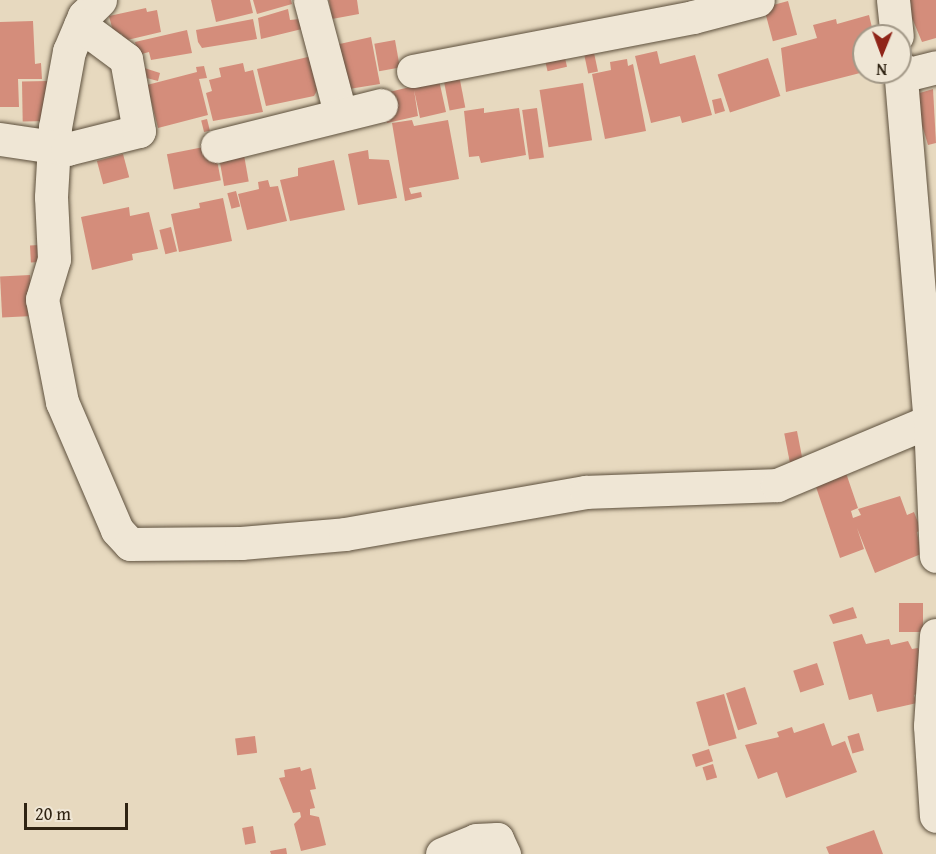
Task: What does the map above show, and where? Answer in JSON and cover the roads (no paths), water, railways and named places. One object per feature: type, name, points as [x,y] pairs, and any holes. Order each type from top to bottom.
[{"type":"street","points":[[310,0],[340,113]]},
{"type":"street","points":[[413,71],[693,17],[758,0]]},
{"type":"street","points":[[893,0],[896,24]]},
{"type":"street","points":[[0,139],[54,148],[66,149],[139,131],[126,59],[99,7],[69,51],[54,148],[51,197],[54,259],[42,299],[43,319],[62,402],[117,530],[130,544],[241,543],[345,534],[586,492],[777,485],[930,421]]},
{"type":"street","points":[[912,70],[936,67]]},
{"type":"street","points":[[901,84],[930,421],[936,556]]},
{"type":"street","points":[[217,146],[340,113],[381,105]]},
{"type":"street","points":[[936,635],[933,724],[936,816]]},
{"type":"street","points":[[442,854],[476,840],[497,839],[504,854]]}]
